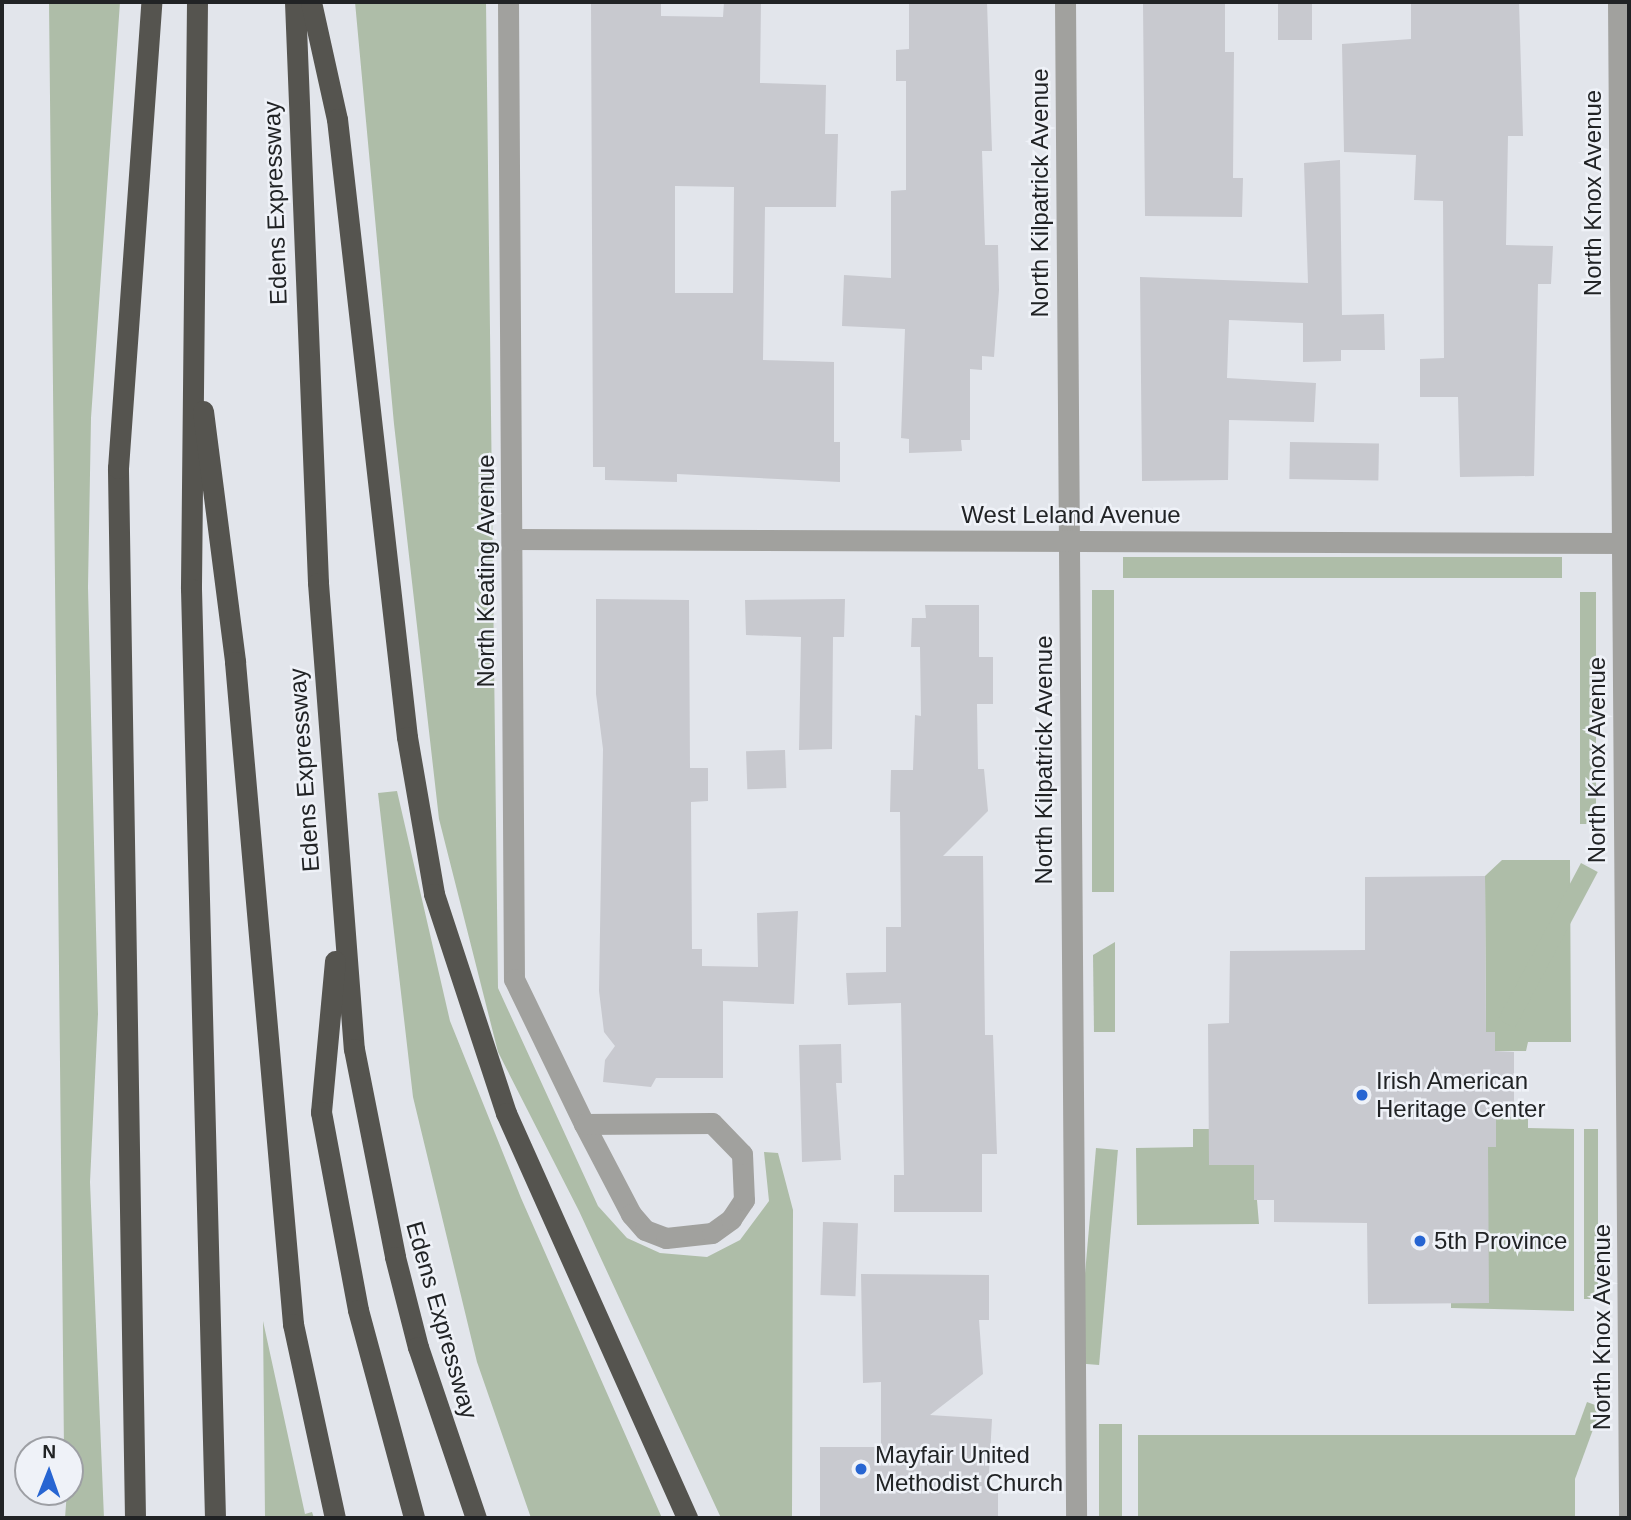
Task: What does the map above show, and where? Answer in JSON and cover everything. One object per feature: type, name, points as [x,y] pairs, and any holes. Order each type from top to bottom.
[{"type":"highway","points":[[135,1518],[118,468],[151,2]]},
{"type":"highway","points":[[198,2],[193,329],[194,799],[215,1518]]},
{"type":"highway","name":"Edens Expressway","points":[[295,2],[308,399],[340,904],[354,1049],[375,1171],[418,1347],[476,1518]]},
{"type":"highway","points":[[311,2],[337,118],[407,737],[434,894],[506,1113],[687,1518]]},
{"type":"highway","points":[[193,329],[235,662],[293,1324],[335,1518]]},
{"type":"highway","points":[[340,904],[321,1112],[358,1310],[414,1518]]},
{"type":"street","name":"North Keating Avenue","points":[[509,2],[514,979],[584,1124],[631,1214],[645,1230],[666,1238],[712,1233],[731,1219],[744,1200],[742,1154],[712,1124],[584,1124]]},
{"type":"street","name":"North Kilpatrick Avenue","points":[[1065,2],[1076,1518]]},
{"type":"street","name":"North Knox Avenue","points":[[1618,2],[1626,543],[1629,1518]]},
{"type":"street","name":"West Leland Avenue","points":[[512,539],[1626,543]]},
{"type":"green space","points":[[49,2],[120,2],[91,418],[88,587],[98,1014],[90,1182],[104,1518],[65,1518],[66,1506],[84,1506],[84,1436],[64,1436]]},
{"type":"green space","points":[[355,2],[486,2],[498,988],[598,1206],[627,1238],[660,1253],[707,1257],[740,1240],[769,1201],[764,1152],[778,1153],[793,1210],[792,1518],[721,1518],[579,1211],[498,1052],[439,819],[394,424]]},
{"type":"green space","points":[[1123,557],[1562,557],[1562,578],[1123,578]]},
{"type":"green space","points":[[1092,590],[1114,590],[1114,892],[1092,892]]},
{"type":"green space","points":[[1580,592],[1596,592],[1596,824],[1580,824]]},
{"type":"green space","points":[[397,791],[450,1021],[521,1198],[662,1518],[531,1518],[477,1362],[413,1097],[378,793]]},
{"type":"green space","points":[[1502,860],[1570,860],[1571,1042],[1528,1042],[1526,1051],[1495,1051],[1495,1032],[1486,1032],[1485,876]]},
{"type":"green space","points":[[1581,863],[1598,872],[1515,1028],[1498,1019]]},
{"type":"green space","points":[[1115,942],[1115,1032],[1094,1032],[1093,955]]},
{"type":"green space","points":[[1496,1117],[1528,1117],[1528,1128],[1574,1129],[1574,1311],[1451,1308],[1451,1303],[1488,1303],[1488,1147]]},
{"type":"green space","points":[[1193,1129],[1209,1129],[1210,1165],[1254,1165],[1259,1224],[1137,1225],[1136,1148],[1193,1147]]},
{"type":"green space","points":[[1584,1129],[1598,1129],[1598,1299],[1584,1299]]},
{"type":"green space","points":[[1096,1148],[1118,1150],[1099,1365],[1077,1363]]},
{"type":"green space","points":[[263,1321],[305,1514],[312,1512],[314,1518],[265,1518]]},
{"type":"green space","points":[[1587,1402],[1601,1407],[1561,1516],[1547,1511]]},
{"type":"green space","points":[[1099,1424],[1122,1424],[1122,1518],[1099,1518]]},
{"type":"green space","points":[[1138,1435],[1575,1435],[1575,1518],[1138,1518]]},
{"type":"building","points":[[591,2],[661,2],[661,16],[723,17],[724,2],[761,2],[760,83],[826,85],[825,134],[838,134],[836,207],[765,207],[763,360],[834,362],[834,442],[840,442],[840,482],[677,474],[677,482],[605,480],[605,467],[593,467]],"holes":[[[675,186],[734,187],[733,293],[675,293]]]},
{"type":"building","points":[[909,2],[987,2],[992,151],[982,151],[985,245],[998,245],[999,290],[994,357],[982,356],[982,370],[970,369],[970,440],[961,440],[962,451],[909,453],[909,439],[901,438],[905,329],[842,326],[844,275],[891,278],[891,191],[906,190],[906,81],[896,81],[896,50],[909,49]]},
{"type":"building","points":[[1411,2],[1519,2],[1523,136],[1508,136],[1506,245],[1553,246],[1551,284],[1538,284],[1534,476],[1460,477],[1458,397],[1420,397],[1420,359],[1444,358],[1443,201],[1414,200],[1416,155],[1344,152],[1342,44],[1411,39]]},
{"type":"building","points":[[1143,4],[1225,4],[1225,52],[1234,52],[1233,178],[1243,178],[1242,217],[1145,216]]},
{"type":"building","points":[[1278,4],[1312,4],[1312,40],[1278,40]]},
{"type":"building","points":[[1340,160],[1342,315],[1384,314],[1385,350],[1341,350],[1341,361],[1303,362],[1303,323],[1229,320],[1227,378],[1316,383],[1314,422],[1229,420],[1228,480],[1142,481],[1140,277],[1308,283],[1304,163]]},
{"type":"building","points":[[1290,442],[1379,444],[1378,481],[1289,479]]},
{"type":"building","points":[[596,599],[689,600],[690,768],[708,768],[708,801],[691,802],[692,949],[702,949],[702,966],[758,967],[757,913],[798,911],[794,1004],[723,1001],[723,1078],[656,1078],[651,1087],[603,1082],[605,1060],[615,1046],[604,1032],[599,991],[603,749],[596,694]]},
{"type":"building","points":[[845,599],[844,637],[833,637],[832,749],[799,750],[801,637],[746,635],[745,600]]},
{"type":"building","points":[[925,605],[979,605],[979,657],[993,657],[993,704],[977,704],[978,769],[984,769],[988,811],[943,856],[983,856],[985,1035],[993,1035],[997,1154],[982,1154],[982,1212],[894,1212],[894,1175],[904,1175],[901,1003],[848,1005],[846,973],[886,972],[886,927],[901,927],[900,812],[890,812],[891,770],[913,770],[915,715],[921,716],[920,647],[911,647],[912,618],[926,618]]},
{"type":"building","points":[[785,750],[786,788],[747,789],[746,751]]},
{"type":"building","name":"Irish American Heritage Center","points":[[1485,876],[1486,1032],[1495,1032],[1495,1051],[1514,1052],[1514,1117],[1496,1117],[1496,1147],[1488,1147],[1489,1303],[1368,1304],[1367,1223],[1274,1222],[1274,1200],[1254,1200],[1254,1165],[1209,1165],[1208,1024],[1229,1023],[1230,951],[1365,950],[1365,877]]},
{"type":"building","points":[[841,1044],[842,1083],[836,1083],[841,1160],[802,1162],[799,1045]]},
{"type":"building","points":[[823,1222],[858,1223],[855,1296],[820,1295]]},
{"type":"building","points":[[861,1274],[989,1275],[989,1320],[979,1320],[983,1374],[930,1415],[992,1419],[988,1491],[998,1491],[998,1518],[820,1518],[820,1447],[881,1447],[881,1382],[863,1383]]},
{"type":"place","name":"Irish American Heritage Center","points":[[1362,1095]]},
{"type":"place","name":"5th Province","points":[[1420,1241]]},
{"type":"place","name":"Mayfair United Methodist Church","points":[[861,1469]]}]
